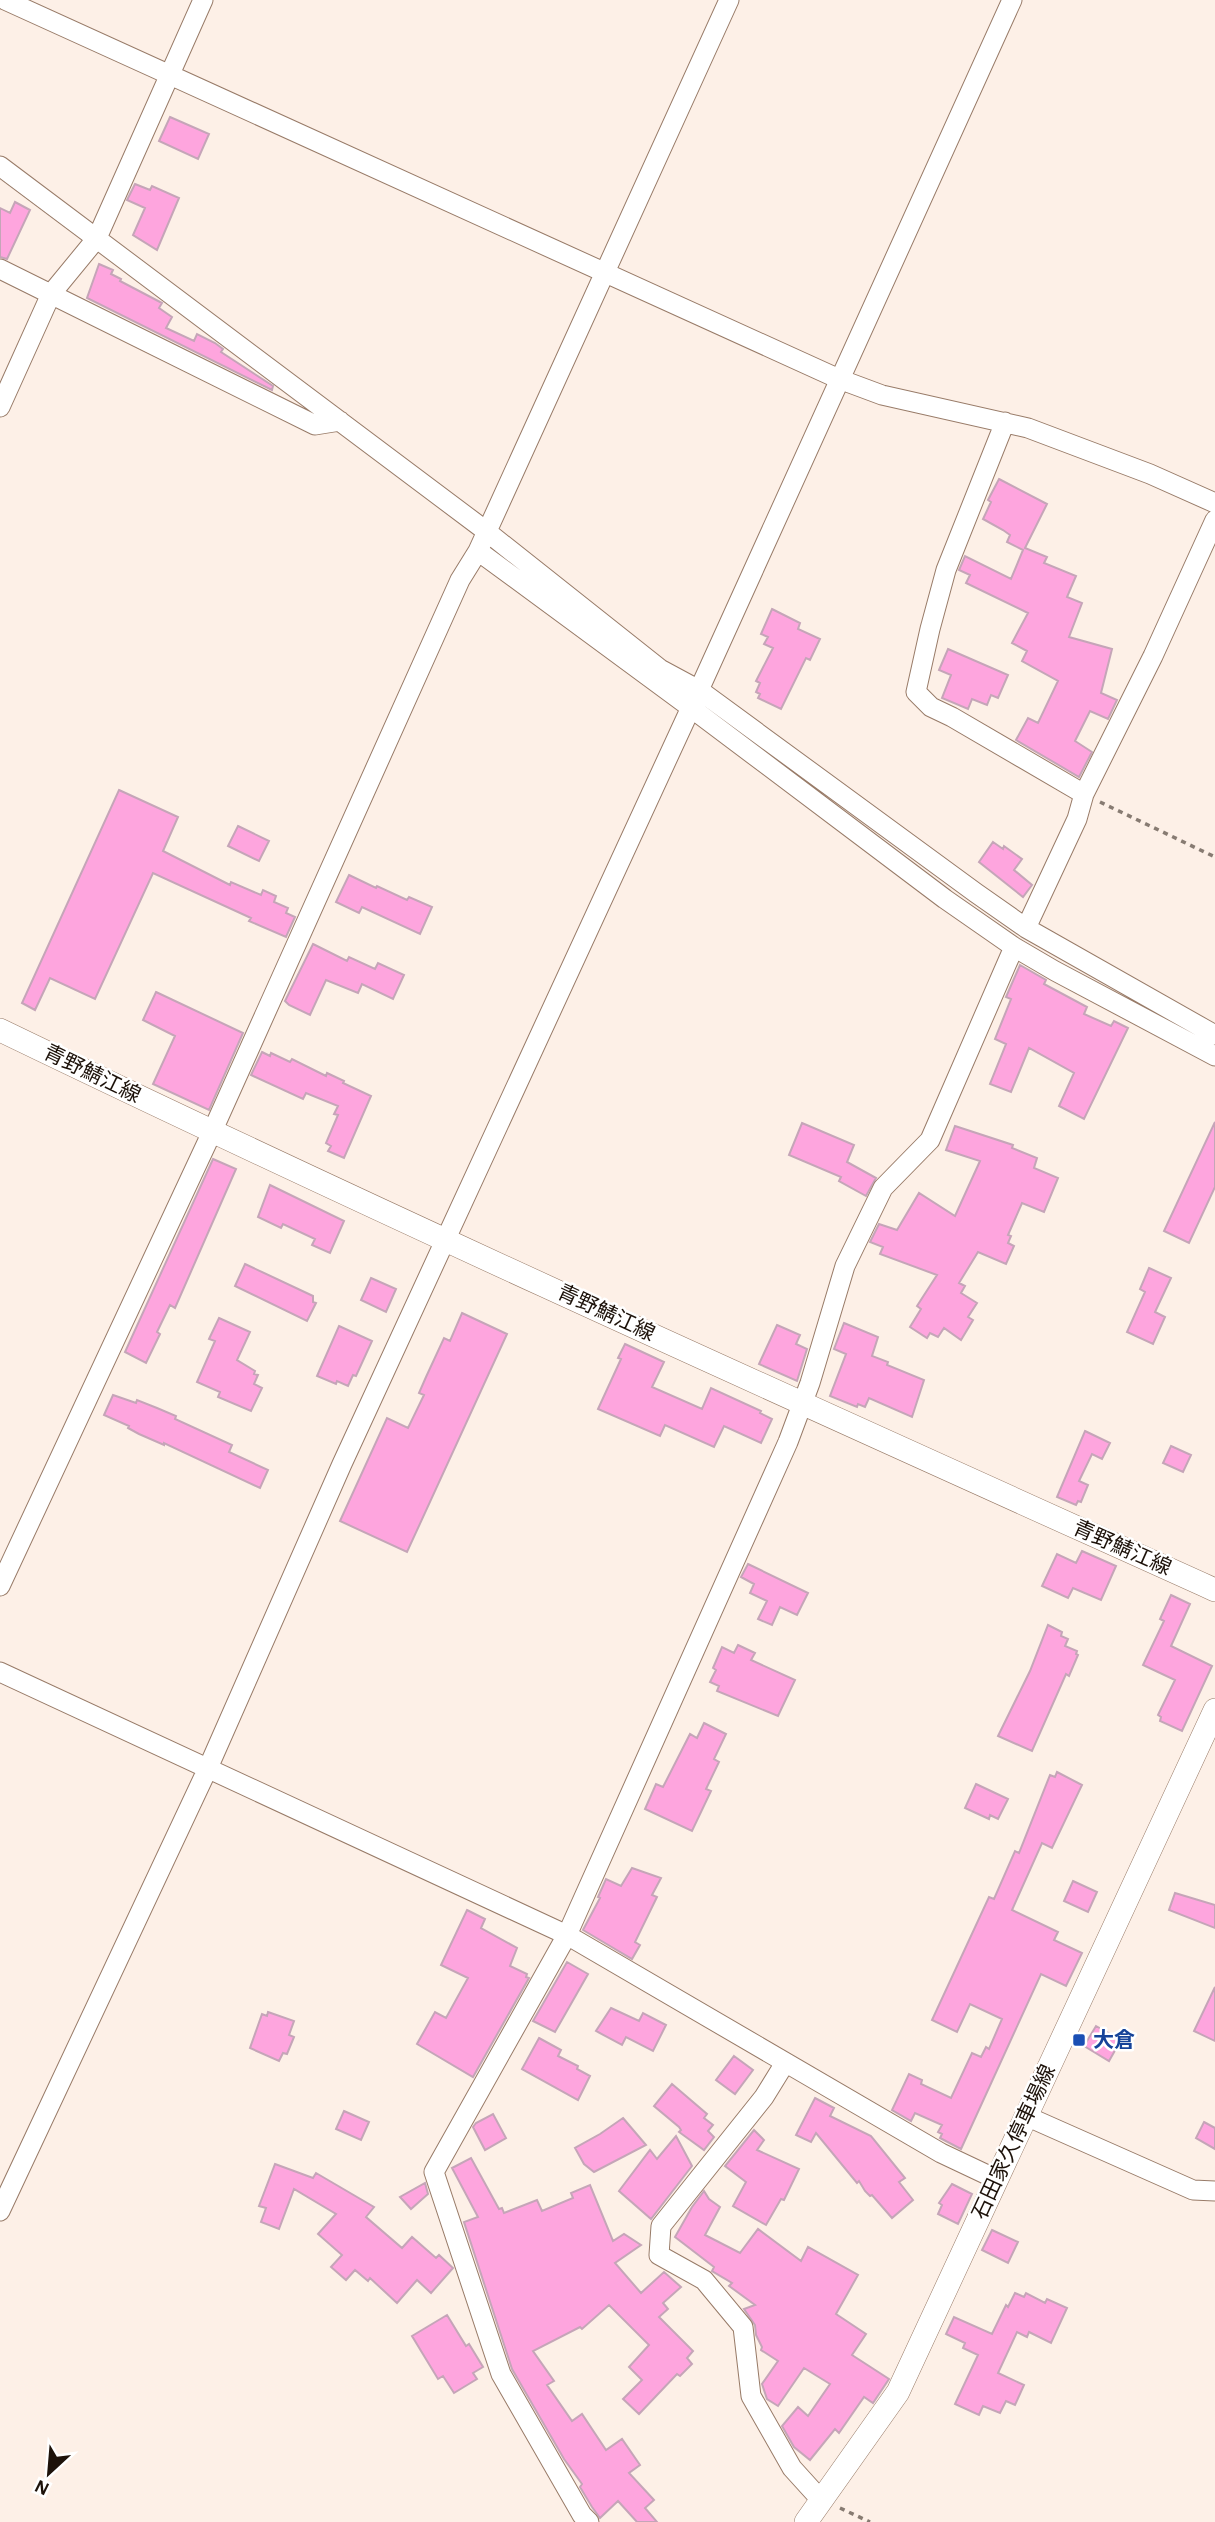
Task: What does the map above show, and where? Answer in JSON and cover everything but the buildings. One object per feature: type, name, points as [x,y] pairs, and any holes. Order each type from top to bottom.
[{"type":"main road","name":"青野鯖江線","points":[[0,1030],[446,1240],[1215,1590]]},
{"type":"main road","name":"石田家久停車場線","points":[[806,2522],[898,2392],[1215,1710]]},
{"type":"street","points":[[5,0],[839,379],[882,395],[1028,428],[1150,474],[1215,503]]},
{"type":"street","points":[[0,407],[51,294],[97,238],[203,0]]},
{"type":"street","points":[[0,1586],[212,1132],[460,580],[478,551],[729,0]]},
{"type":"street","points":[[3,2198],[208,1768],[342,1464],[695,698],[1012,0]]},
{"type":"street","points":[[0,166],[486,531],[945,899],[1014,947],[1055,971],[1215,1056]]},
{"type":"street","points":[[0,269],[315,425],[340,421]]},
{"type":"street","points":[[1005,422],[946,570],[916,692],[931,707],[1084,794]]},
{"type":"street","points":[[1027,928],[1077,819],[1084,794],[1153,656],[1215,520]]},
{"type":"street","points":[[478,551],[1027,928],[1215,1035]]},
{"type":"street","points":[[589,2522],[582,2515],[501,2374],[434,2172],[566,1935],[788,1442],[845,1266],[883,1188],[930,1140],[1014,947]]},
{"type":"street","points":[[0,1672],[566,1935],[941,2153],[996,2179]]},
{"type":"street","points":[[785,2063],[764,2097],[661,2226],[659,2255],[704,2280],[743,2327],[751,2396],[792,2468],[821,2500]]},
{"type":"street","points":[[1026,2116],[1193,2190],[1215,2191]]},
{"type":"path","points":[[1084,794],[1215,857]]},
{"type":"path","points":[[821,2500],[870,2522]]},
{"type":"place","name":"大倉","points":[[1079,2040]]}]
